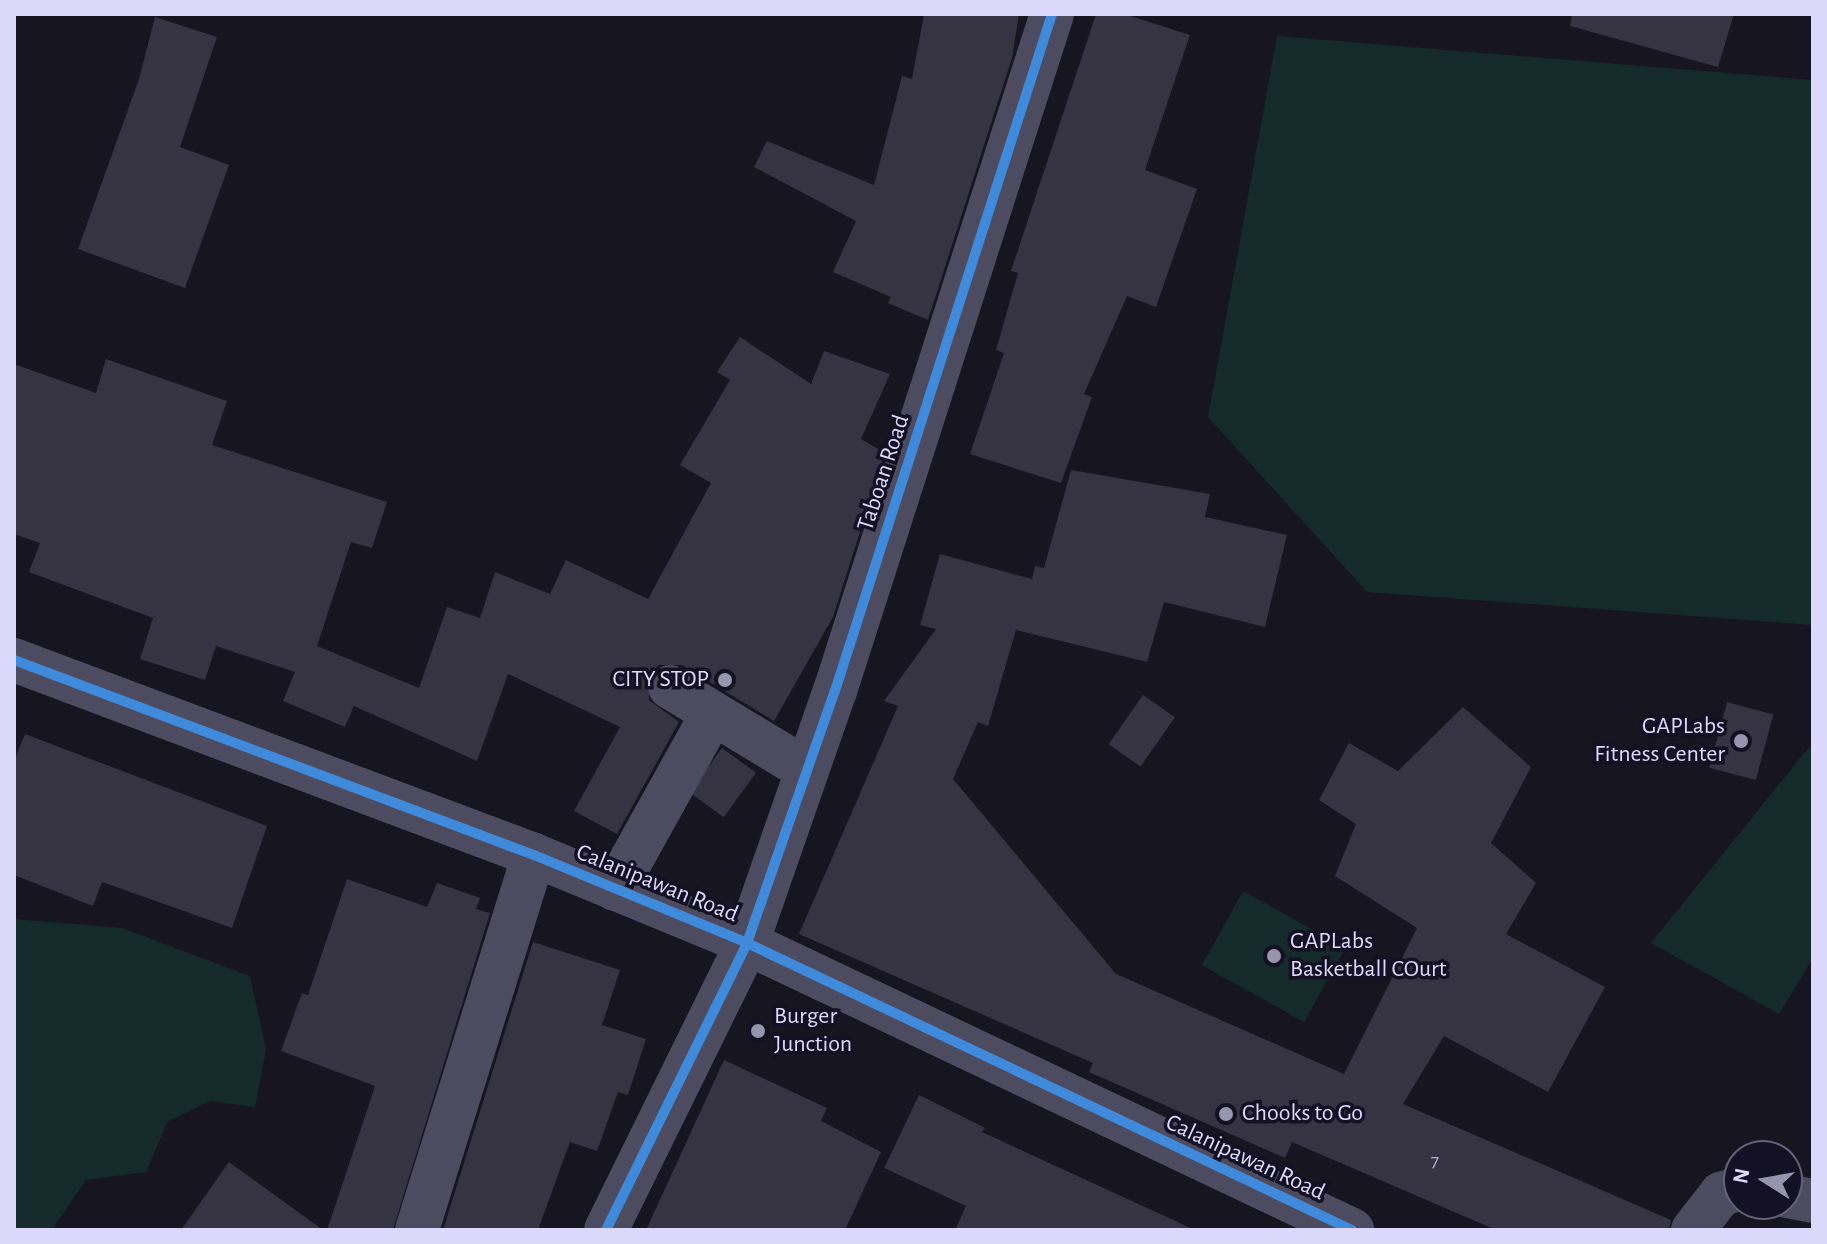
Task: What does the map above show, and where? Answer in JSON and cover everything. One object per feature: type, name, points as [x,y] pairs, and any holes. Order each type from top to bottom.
[{"type":"street","name":"Taboan Road","points":[[606,1230],[747,943],[804,768],[840,676],[1052,14]]},
{"type":"street","name":"Calanipawan Road","points":[[14,660],[534,855],[747,943],[1352,1230]]},
{"type":"street","points":[[670,687],[804,768]]},
{"type":"street","points":[[615,889],[713,713]]},
{"type":"street","points":[[417,1230],[534,855]]},
{"type":"street","points":[[1693,1230],[1723,1193]]},
{"type":"green space","points":[[1277,36],[1813,80],[1813,625],[1367,592],[1208,417]]},
{"type":"green space","points":[[1813,742],[1813,958],[1779,1014],[1651,943]]},
{"type":"green space","name":"GAPLabs Basketball COurt","points":[[1243,891],[1345,948],[1304,1022],[1202,965]]},
{"type":"green space","points":[[14,919],[122,928],[250,976],[266,1050],[255,1107],[210,1101],[168,1121],[146,1172],[86,1180],[52,1230],[14,1230]]},
{"type":"building","points":[[924,14],[1019,14],[1012,58],[928,320],[888,303],[891,297],[833,272],[856,221],[754,167],[767,141],[874,185],[902,76],[912,79]]},
{"type":"building","points":[[1096,14],[1124,14],[1190,35],[1145,170],[1197,189],[1156,307],[1127,296],[1084,394],[1092,397],[1061,483],[970,454],[1004,353],[996,350],[1018,273],[1011,271]]},
{"type":"building","points":[[1572,14],[1734,14],[1718,67],[1570,26]]},
{"type":"building","points":[[155,17],[217,37],[180,147],[229,165],[185,288],[78,249],[139,79]]},
{"type":"building","points":[[740,337],[811,384],[824,351],[890,374],[861,439],[885,453],[833,617],[774,721],[682,665],[659,665],[649,673],[649,700],[679,722],[617,834],[574,811],[620,727],[508,674],[477,761],[354,706],[345,727],[283,701],[295,672],[216,646],[205,680],[140,659],[153,618],[29,572],[40,543],[14,534],[14,364],[96,393],[106,359],[227,401],[212,445],[387,502],[372,548],[351,542],[317,646],[419,688],[447,607],[480,618],[495,572],[550,594],[566,560],[648,599],[711,483],[680,465],[730,380],[717,372]]},
{"type":"building","points":[[1071,470],[1210,494],[1205,517],[1287,535],[1265,627],[1164,602],[1147,662],[1016,630],[988,726],[978,722],[953,779],[1116,974],[1344,1074],[1417,928],[1335,876],[1356,824],[1319,800],[1349,743],[1398,771],[1463,707],[1531,767],[1491,843],[1536,883],[1506,934],[1605,987],[1548,1092],[1444,1036],[1403,1104],[1671,1220],[1669,1230],[1496,1230],[1292,1142],[1285,1158],[1089,1072],[1093,1063],[799,934],[898,706],[884,701],[936,629],[920,625],[940,554],[1032,579],[1035,566],[1044,568]]},
{"type":"building","points":[[1143,695],[1175,717],[1141,767],[1109,744]]},
{"type":"building","name":"GAPLabs Fitness Center","points":[[1727,702],[1773,714],[1756,780],[1709,768]]},
{"type":"building","points":[[25,734],[267,826],[232,928],[102,882],[93,906],[14,875],[14,761]]},
{"type":"building","points":[[722,748],[756,773],[724,817],[690,792]]},
{"type":"building","points":[[347,879],[427,907],[437,883],[480,898],[476,909],[490,913],[393,1230],[327,1230],[375,1086],[281,1051],[302,993],[308,995]]},
{"type":"building","points":[[533,942],[620,970],[602,1025],[646,1039],[628,1095],[618,1092],[597,1151],[570,1142],[538,1230],[443,1230]]},
{"type":"building","points":[[724,1060],[827,1108],[821,1121],[881,1152],[845,1230],[646,1230]]},
{"type":"building","points":[[919,1095],[985,1128],[982,1132],[1195,1230],[955,1230],[966,1206],[884,1168]]},
{"type":"building","points":[[229,1162],[323,1230],[181,1230]]},
{"type":"cycle path","points":[[606,1230],[747,943],[835,691],[1052,14]]},
{"type":"cycle path","points":[[14,660],[534,855],[747,943],[1352,1230]]},
{"type":"place","name":"CITY STOP","points":[[725,680]]},
{"type":"place","name":"GAPLabs Fitness Center","points":[[1741,741]]},
{"type":"place","name":"GAPLabs Basketball COurt","points":[[1274,956]]},
{"type":"place","name":"Burger Junction","points":[[758,1031]]},
{"type":"place","name":"Chooks to Go","points":[[1226,1114]]}]
